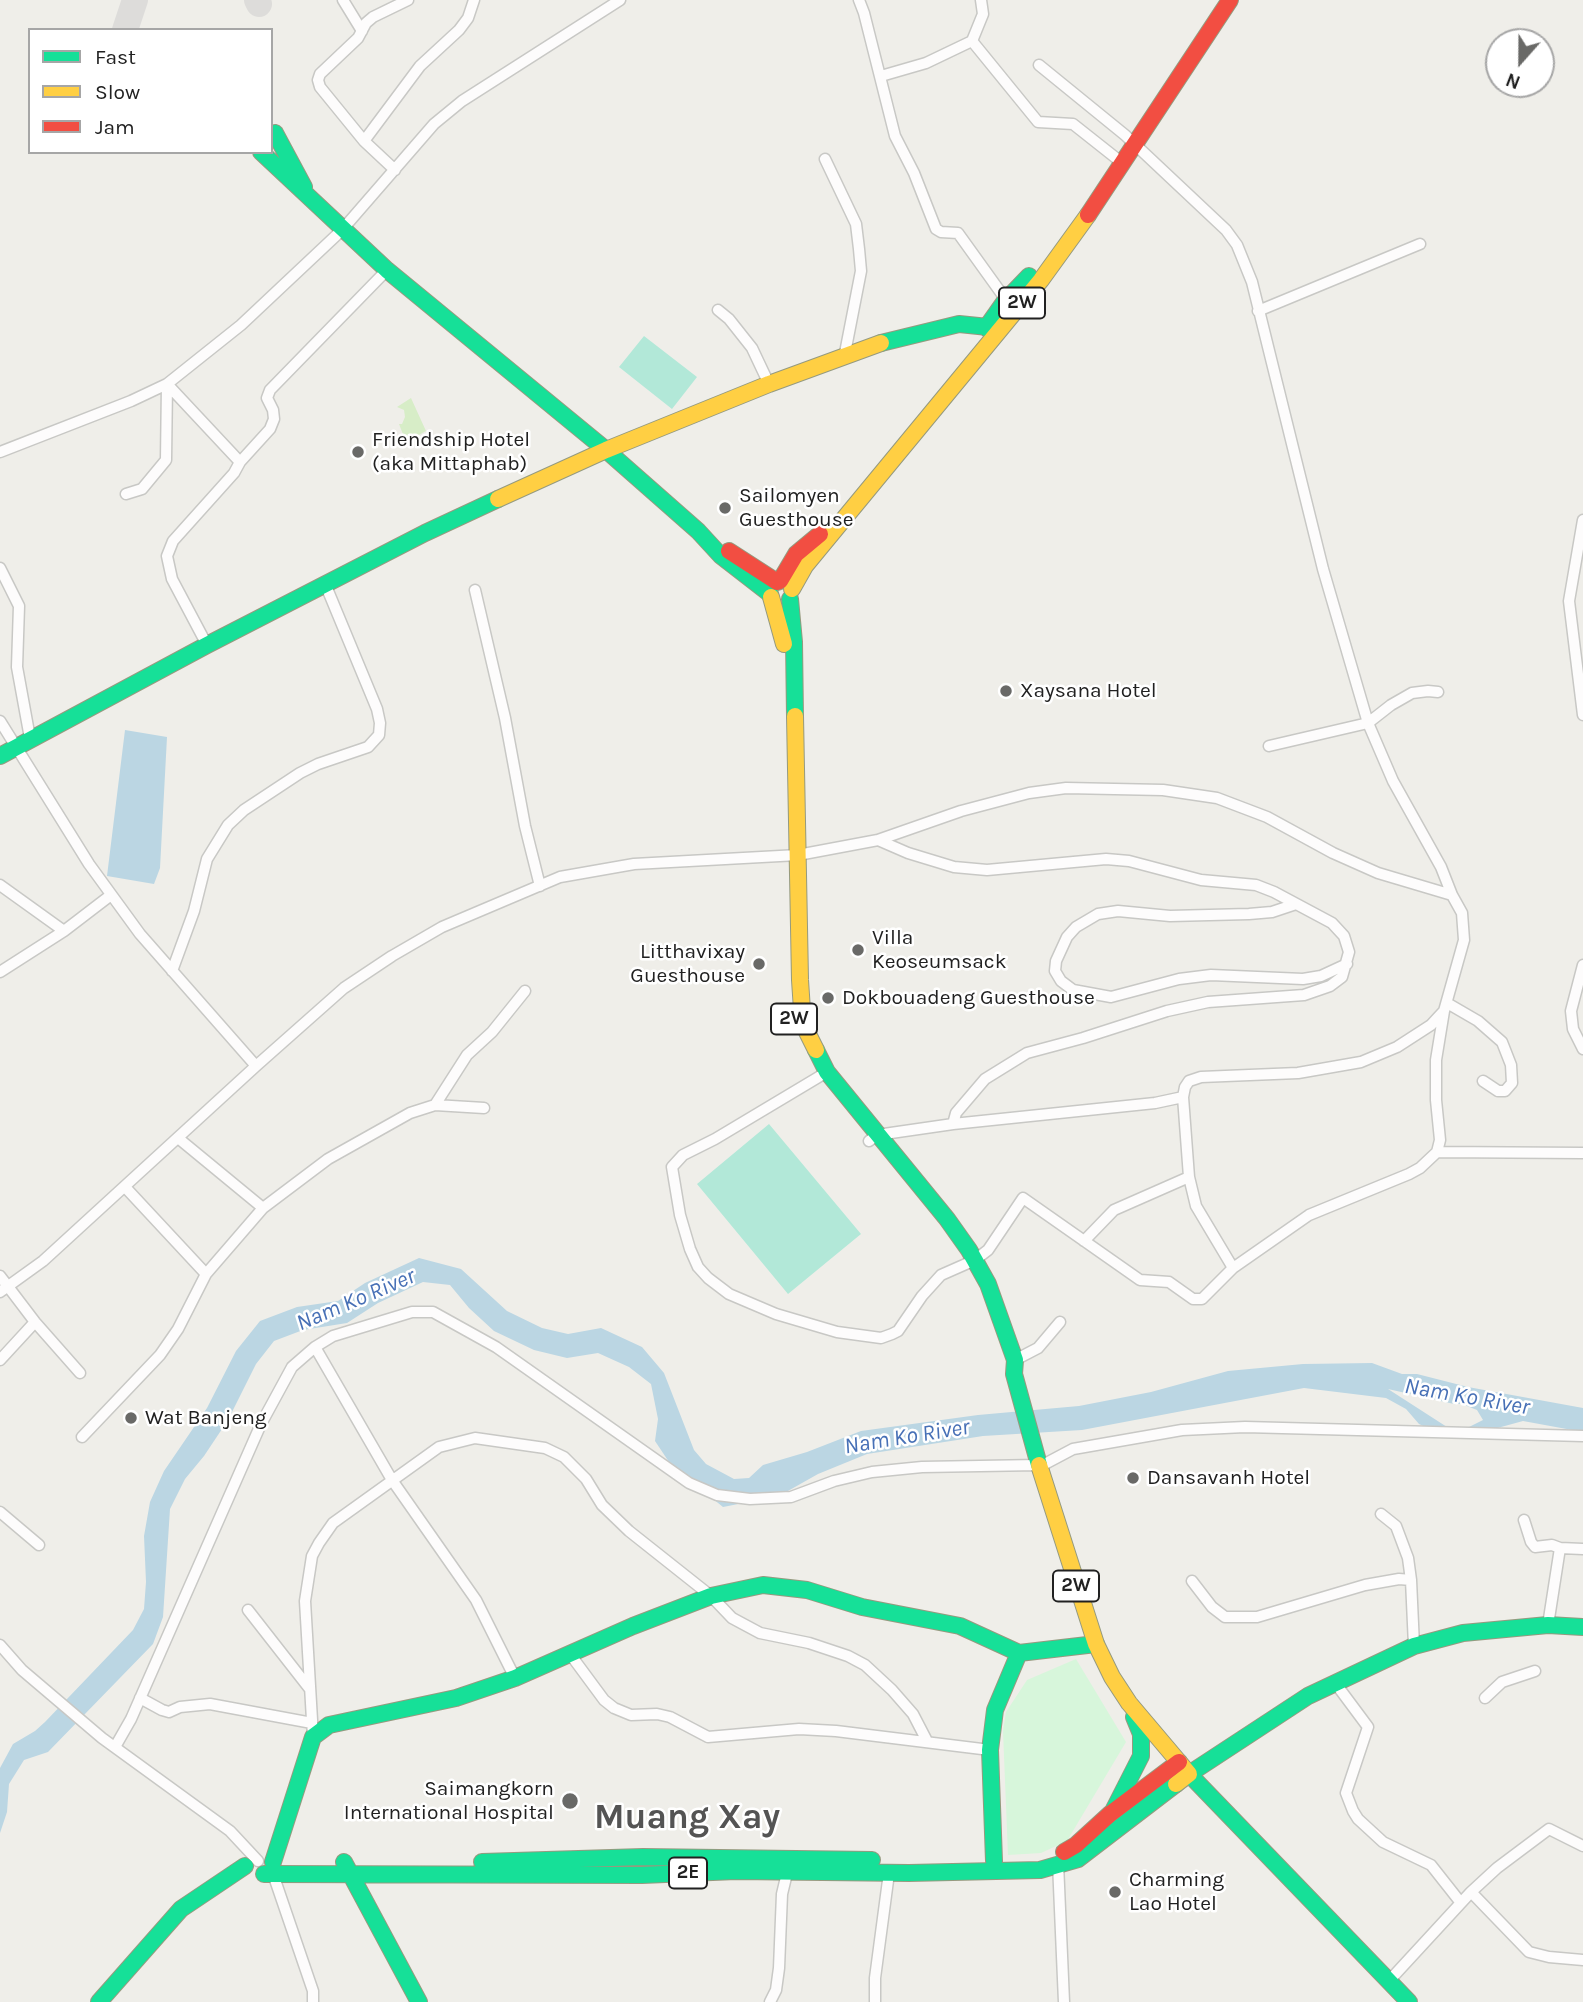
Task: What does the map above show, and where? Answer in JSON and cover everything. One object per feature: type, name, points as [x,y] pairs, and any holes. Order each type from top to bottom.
[{"type":"main road","name":"2W","points":[[1184,1768],[1129,1703],[1112,1677],[1096,1644],[1038,1465],[1016,1374],[1004,1364],[970,1262],[923,1187],[873,1138],[822,1075],[807,1032],[802,1010],[793,855],[789,642],[780,590],[796,554],[818,537],[844,500],[1011,305],[1117,158],[1216,0]]},
{"type":"main road","name":"2W","points":[[1129,139],[1230,0]]},
{"type":"main road","points":[[273,134],[275,133],[313,202]]},
{"type":"main road","points":[[263,154],[387,270],[606,450],[698,531],[721,556],[780,590]]},
{"type":"main road","points":[[0,756],[207,645],[425,533],[606,450],[769,384],[880,343],[959,324],[994,327]]},
{"type":"main road","points":[[99,2002],[181,1909],[205,1891],[259,1868],[312,1730],[363,1716],[456,1698],[515,1678],[633,1626],[711,1596],[763,1585],[807,1590],[862,1607],[960,1626],[1018,1653],[1096,1644]]},
{"type":"main road","points":[[1409,2002],[1184,1768],[1308,1696],[1414,1646],[1464,1633],[1548,1625],[1583,1628]]},
{"type":"main road","points":[[994,1861],[990,1750],[995,1710],[1018,1653]]},
{"type":"main road","points":[[1110,1815],[1141,1756],[1141,1734],[1129,1703]]},
{"type":"main road","name":"2E","points":[[259,1868],[347,1868],[451,1862],[575,1867],[788,1866],[1040,1870],[1058,1861],[1110,1815],[1184,1768]]},
{"type":"main road","name":"2E","points":[[788,1866],[888,1873],[908,1867],[1078,1858],[1184,1768]]},
{"type":"main road","points":[[347,1868],[419,2002]]},
{"type":"street","points":[[343,0],[362,31]]},
{"type":"street","points":[[396,170],[364,141],[318,80],[320,74],[373,17],[408,0]]},
{"type":"street","points":[[364,141],[419,66],[459,30],[468,18],[474,0]]},
{"type":"street","points":[[0,453],[167,384],[241,325],[342,230],[434,124],[462,101],[620,0]]},
{"type":"street","points":[[859,0],[895,136],[914,173],[936,229],[960,235],[1011,305]]},
{"type":"street","points":[[881,76],[926,63],[972,41],[983,14],[981,0]]},
{"type":"street","points":[[972,41],[1038,122],[1073,124],[1117,158]]},
{"type":"street","points":[[822,1075],[715,1139],[682,1155],[672,1167],[680,1215],[698,1267],[729,1294],[776,1314],[837,1332],[881,1338],[898,1331],[922,1296],[942,1275],[988,1250],[1023,1198],[1140,1280],[1169,1282],[1197,1300],[1202,1299],[1233,1268],[1308,1215],[1420,1168],[1437,1152],[1440,1140],[1436,1060],[1446,1007],[1464,940],[1462,913],[1441,867],[1393,781],[1368,723],[1324,569],[1244,259],[1226,230],[1129,139],[1039,65]]},
{"type":"street","points":[[825,159],[856,224],[859,249],[861,271],[844,358]]},
{"type":"street","points":[[1258,311],[1420,244]]},
{"type":"street","points":[[207,645],[172,579],[167,555],[173,541],[270,429],[274,419],[267,398],[270,390],[387,270]]},
{"type":"street","points":[[718,310],[729,319],[752,348],[769,384]]},
{"type":"street","points":[[167,384],[240,462]]},
{"type":"street","points":[[126,494],[142,489],[166,460],[167,384]]},
{"type":"street","points":[[1583,520],[1569,601],[1583,715]]},
{"type":"street","points":[[0,568],[19,606],[17,667],[30,738]]},
{"type":"street","points":[[172,971],[194,911],[206,859],[228,825],[244,810],[300,773],[368,747],[379,734],[377,709],[326,586]]},
{"type":"street","points":[[475,590],[540,886]]},
{"type":"street","points":[[1269,746],[1368,723],[1412,693],[1438,692]]},
{"type":"street","points":[[0,721],[89,864],[139,934],[256,1066]]},
{"type":"street","points":[[4,1289],[43,1261],[344,988],[442,927],[560,877],[634,864],[793,855],[878,840],[961,811],[1029,793],[1066,788],[1163,790],[1217,798],[1266,817],[1333,853],[1378,873],[1452,895]]},
{"type":"street","points":[[878,840],[908,853],[954,867],[987,870],[1106,859],[1129,861],[1201,880],[1256,885],[1332,923],[1344,936],[1349,952],[1342,977],[1330,986],[1304,995],[1195,1005],[1027,1053],[985,1079],[956,1113],[953,1124]]},
{"type":"street","points":[[0,885],[64,931]]},
{"type":"street","points":[[0,972],[64,931],[111,895]]},
{"type":"street","points":[[1296,904],[1272,912],[1249,914],[1170,916],[1118,911],[1098,914],[1076,926],[1067,937],[1056,961],[1055,971],[1061,981],[1073,990],[1111,997],[1179,979],[1210,975],[1303,979],[1321,976],[1347,964]]},
{"type":"street","points":[[1583,965],[1570,1011],[1573,1029],[1583,1049]]},
{"type":"street","points":[[435,1105],[467,1055],[492,1032],[525,991]]},
{"type":"street","points":[[1446,1007],[1478,1021],[1503,1042],[1511,1065],[1512,1083],[1505,1091],[1499,1091],[1483,1082]]},
{"type":"street","points":[[1233,1268],[1196,1206],[1189,1177],[1183,1097],[1189,1081],[1201,1077],[1298,1073],[1361,1062],[1396,1047],[1431,1024],[1446,1007]]},
{"type":"street","points":[[873,1138],[953,1124],[1155,1103],[1183,1097]]},
{"type":"street","points":[[82,1437],[160,1354],[178,1329],[206,1274],[263,1208],[328,1159],[410,1113],[435,1105],[484,1108]]},
{"type":"street","points":[[178,1138],[263,1208]]},
{"type":"street","points":[[1437,1152],[1583,1153]]},
{"type":"street","points":[[1084,1241],[1114,1210],[1189,1177]]},
{"type":"street","points":[[125,1187],[206,1274]]},
{"type":"street","points":[[0,1276],[4,1289],[80,1373]]},
{"type":"street","points":[[115,1747],[140,1698],[261,1424],[292,1367],[333,1336],[412,1312],[433,1312],[496,1347],[688,1483],[717,1495],[750,1499],[791,1497],[834,1480],[872,1472],[922,1467],[1038,1465],[1073,1449],[1182,1430],[1245,1427],[1583,1436]]},
{"type":"street","points":[[0,1360],[35,1322]]},
{"type":"street","points":[[1016,1374],[1060,1322]]},
{"type":"street","points":[[315,1347],[392,1480],[476,1600],[515,1678]]},
{"type":"street","points":[[140,1698],[169,1712],[180,1707],[210,1704],[312,1730],[304,1601],[312,1556],[333,1523],[392,1480],[439,1447],[475,1438],[545,1448],[564,1457],[586,1479],[602,1505],[629,1531],[711,1596],[732,1618],[760,1633],[809,1643],[848,1656],[865,1665],[913,1714],[927,1741]]},
{"type":"street","points":[[0,1512],[39,1545]]},
{"type":"street","points":[[1381,1514],[1396,1526],[1408,1558],[1414,1646]]},
{"type":"street","points":[[1524,1520],[1533,1545],[1583,1549]]},
{"type":"street","points":[[1548,1625],[1560,1548]]},
{"type":"street","points":[[1192,1581],[1212,1607],[1225,1617],[1257,1617],[1365,1585],[1399,1579],[1411,1580]]},
{"type":"street","points":[[248,1610],[309,1688]]},
{"type":"street","points":[[0,1645],[26,1674],[102,1738],[230,1831],[259,1868],[313,1991],[313,2002]]},
{"type":"street","points":[[570,1654],[604,1700],[614,1708],[631,1715],[657,1714],[670,1717],[708,1737],[799,1729],[990,1750]]},
{"type":"street","points":[[1485,1698],[1502,1682],[1535,1671]]},
{"type":"street","points":[[1336,1684],[1368,1727],[1346,1793],[1353,1811],[1383,1842],[1431,1865],[1461,1903]]},
{"type":"street","points":[[1389,1981],[1471,1892],[1497,1868],[1549,1829],[1583,1846]]},
{"type":"street","points":[[1058,1861],[1064,2002]]},
{"type":"street","points":[[770,2002],[776,1990],[779,1968],[782,1894],[788,1866]]},
{"type":"street","points":[[875,2002],[875,1978],[888,1873]]},
{"type":"street","points":[[1471,1892],[1529,1952],[1583,1960]]},
{"type":"green space","points":[[644,336],[697,377],[672,409],[619,367]]},
{"type":"green space","points":[[411,398],[426,431],[406,442],[399,424],[402,424],[405,417],[404,410],[397,407]]},
{"type":"green space","points":[[769,1124],[861,1234],[788,1294],[697,1184]]},
{"type":"green space","points":[[1076,1659],[1126,1742],[1067,1841],[1041,1853],[1008,1855],[1003,1731],[1006,1712],[1027,1680]]},
{"type":"water","points":[[125,730],[167,737],[160,868],[154,884],[107,876]]},
{"type":"water","name":"Nam Ko River","points":[[419,1258],[461,1269],[507,1311],[542,1328],[568,1334],[601,1328],[642,1347],[664,1373],[694,1450],[706,1464],[734,1479],[749,1478],[763,1465],[807,1452],[861,1431],[978,1415],[1079,1406],[1151,1392],[1228,1371],[1303,1364],[1372,1363],[1402,1374],[1417,1374],[1468,1387],[1583,1408],[1583,1432],[1523,1421],[1461,1438],[1447,1437],[1419,1424],[1406,1409],[1386,1398],[1304,1388],[1082,1430],[983,1436],[867,1454],[818,1474],[779,1496],[723,1507],[671,1465],[655,1441],[658,1419],[651,1384],[629,1367],[598,1353],[567,1358],[534,1350],[494,1331],[469,1308],[450,1285],[423,1282],[378,1303],[347,1323],[303,1330],[274,1341],[256,1364],[228,1420],[185,1479],[170,1509],[163,1617],[153,1644],[48,1752],[24,1760],[9,1784],[7,1812],[0,1833],[0,1768],[13,1744],[45,1722],[133,1630],[144,1609],[144,1536],[150,1502],[164,1471],[207,1408],[236,1351],[260,1321],[297,1307],[338,1301],[365,1283]],"holes":[[[1388,1389],[1477,1410],[1483,1420],[1465,1429],[1447,1427]]]},
{"type":"taxiway","points":[[126,28],[135,0]]},
{"type":"taxiway","points":[[257,0],[259,4]]},
{"type":"traffic: fast","points":[[273,134],[275,133],[304,187]]},
{"type":"traffic: fast","points":[[263,154],[387,270],[606,450],[698,531],[721,556],[770,594]]},
{"type":"traffic: fast","points":[[986,328],[1005,301],[1029,276]]},
{"type":"traffic: fast","points":[[881,343],[959,324],[998,328]]},
{"type":"traffic: fast","points":[[0,756],[207,645],[425,533],[498,499]]},
{"type":"traffic: fast","points":[[790,599],[794,642],[795,716]]},
{"type":"traffic: fast","points":[[816,1050],[827,1072],[947,1219],[988,1284],[1015,1360],[1014,1374],[1039,1465]]},
{"type":"traffic: fast","points":[[273,1862],[313,1737],[329,1725],[456,1698],[515,1678],[633,1626],[711,1596],[763,1585],[807,1590],[862,1607],[960,1626],[1019,1653]]},
{"type":"traffic: fast","points":[[1189,1774],[1308,1696],[1414,1646],[1463,1633],[1548,1625],[1583,1627]]},
{"type":"traffic: fast","points":[[994,1861],[990,1750],[995,1710],[1019,1653],[1096,1644]]},
{"type":"traffic: fast","points":[[1114,1809],[1141,1756],[1141,1734],[1134,1717]]},
{"type":"traffic: fast","points":[[1189,1774],[1409,2002]]},
{"type":"traffic: fast","points":[[264,1874],[642,1875],[736,1871],[909,1873],[1040,1870],[1078,1859],[1176,1784]]},
{"type":"traffic: fast","points":[[482,1862],[643,1857],[872,1860]]},
{"type":"traffic: fast","points":[[344,1862],[419,2002]]},
{"type":"traffic: fast","points":[[99,2002],[181,1909],[245,1866]]},
{"type":"traffic: slow","points":[[792,589],[805,566],[1041,280],[1088,215]]},
{"type":"traffic: slow","points":[[498,499],[606,450],[769,384],[881,343]]},
{"type":"traffic: slow","points":[[771,597],[784,644]]},
{"type":"traffic: slow","points":[[795,716],[800,980],[807,1032],[816,1050]]},
{"type":"traffic: slow","points":[[1039,1465],[1096,1644],[1112,1677],[1129,1703],[1189,1774],[1176,1784]]},
{"type":"traffic: jam","points":[[1088,215],[1230,0]]},
{"type":"traffic: jam","points":[[780,581],[796,554],[820,534]]},
{"type":"traffic: jam","points":[[729,551],[777,582]]},
{"type":"traffic: jam","points":[[1064,1852],[1179,1762]]},
{"type":"place","name":"Friendship Hotel (aka Mittaphab)","points":[[358,452]]},
{"type":"place","name":"Sailomyen Guesthouse","points":[[725,508]]},
{"type":"place","name":"Xaysana Hotel","points":[[1006,691]]},
{"type":"place","name":"Villa Keoseumsack","points":[[858,950]]},
{"type":"place","name":"Litthavixay Guesthouse","points":[[759,964]]},
{"type":"place","name":"Dokbouadeng Guesthouse","points":[[828,998]]},
{"type":"place","name":"Wat Banjeng","points":[[131,1418]]},
{"type":"place","name":"Dansavanh Hotel","points":[[1133,1478]]},
{"type":"place","name":"Saimangkorn International Hospital","points":[[570,1801]]},
{"type":"place","name":"Charming Lao Hotel","points":[[1115,1892]]},
{"type":"district","name":"Muang Xay","points":[[687,1818]]}]
